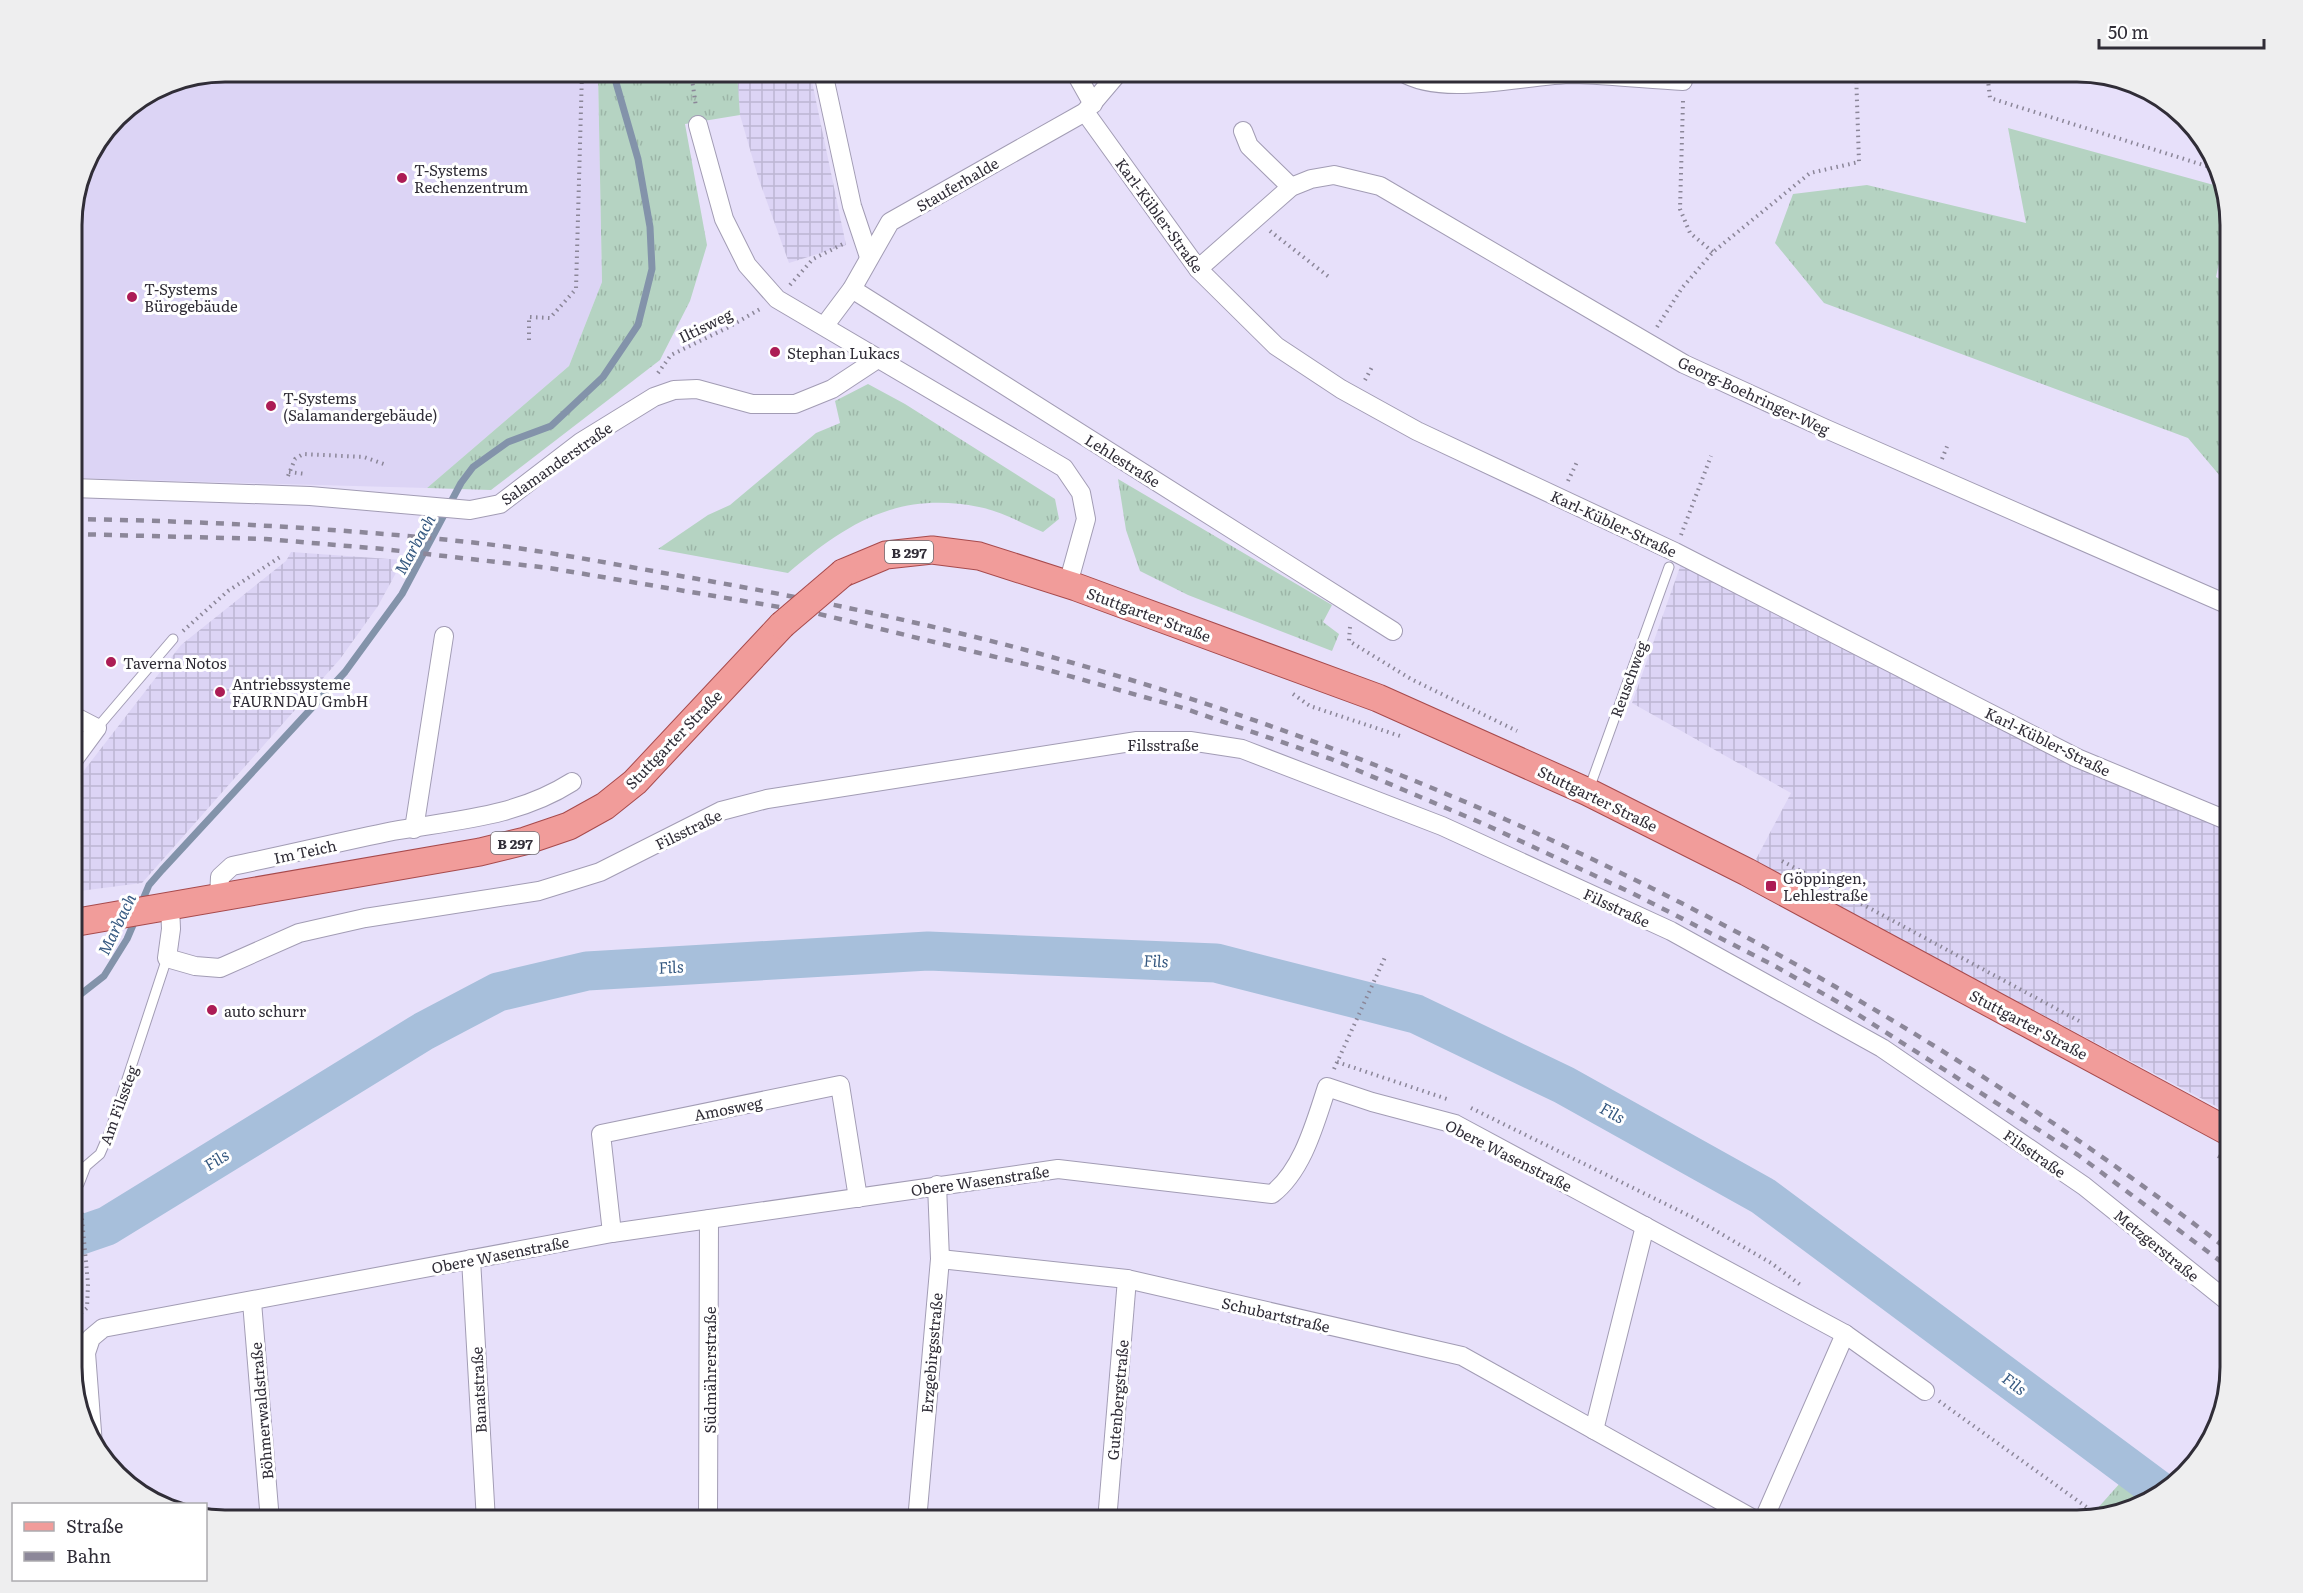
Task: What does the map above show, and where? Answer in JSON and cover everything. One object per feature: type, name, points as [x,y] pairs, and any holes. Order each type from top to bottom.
[{"type":"main road","name":"Stuttgarter Straße","points":[[83,921],[480,852],[525,841],[569,826],[605,806],[635,782],[782,625],[843,573],[886,555],[932,550],[979,556],[1072,581],[1378,698],[1588,792],[1747,872],[2220,1126]]},
{"type":"street","points":[[825,82],[852,206],[869,257]]},
{"type":"street","name":"Karl-Kübler-Straße","points":[[1079,82],[1089,108],[1198,269],[1276,346],[1341,389],[1417,431],[1675,552],[2077,758],[2220,817]]},
{"type":"street","name":"Stauferhalde","points":[[825,325],[852,289],[890,222],[1089,108],[1111,82]]},
{"type":"street","points":[[1448,82],[1472,84],[1492,82]]},
{"type":"street","points":[[698,125],[724,219],[747,265],[777,299],[825,325],[876,360],[1064,468],[1081,493],[1086,519],[1072,581]]},
{"type":"street","points":[[1243,131],[1249,146],[1291,187]]},
{"type":"street","name":"Georg-Boehringer-Weg","points":[[1198,269],[1291,187],[1311,178],[1334,175],[1380,186],[1684,364],[1824,429],[2220,601]]},
{"type":"street","name":"Lehlestraße","points":[[852,289],[1393,631]]},
{"type":"street","name":"Salamanderstraße","points":[[83,488],[277,494],[470,510],[500,504],[581,442],[654,397],[674,390],[697,389],[752,404],[795,404],[832,389],[876,360]]},
{"type":"street","points":[[414,829],[444,636]]},
{"type":"street","points":[[83,721],[97,728],[83,747]]},
{"type":"street","name":"Filsstraße","points":[[167,958],[195,966],[220,968],[299,933],[365,918],[539,891],[600,872],[721,811],[767,799],[1137,741],[1190,741],[1242,749],[1442,826],[1671,931],[1882,1048],[2084,1186]]},
{"type":"street","name":"Im Teich","points":[[219,898],[220,877],[232,866],[521,808],[554,794],[572,782]]},
{"type":"street","points":[[160,908],[167,958]]},
{"type":"street","name":"Amosweg","points":[[612,1233],[601,1134],[840,1085],[858,1198]]},
{"type":"street","name":"Obere Wasenstraße","points":[[83,1349],[103,1328],[252,1302],[471,1259],[612,1233],[1058,1168],[1272,1194],[1286,1183],[1299,1160],[1327,1087],[1372,1102],[1455,1124],[1845,1334],[1925,1391]]},
{"type":"street","name":"Erzgebirgsstraße","points":[[917,1510],[940,1259],[937,1185]]},
{"type":"street","name":"Metzgerstraße","points":[[2084,1186],[2220,1295]]},
{"type":"street","name":"Südmährerstraße","points":[[708,1510],[710,1219]]},
{"type":"street","points":[[1594,1430],[1645,1226]]},
{"type":"street","name":"Banatstraße","points":[[471,1259],[485,1510]]},
{"type":"street","name":"Schubartstraße","points":[[940,1259],[1127,1280],[1462,1356],[1737,1510]]},
{"type":"street","name":"Gutenbergstraße","points":[[1108,1510],[1127,1280]]},
{"type":"street","name":"Böhmerwaldstraße","points":[[252,1302],[269,1510]]},
{"type":"street","points":[[1768,1510],[1845,1334]]},
{"type":"lane","name":"Reuschweg","points":[[1588,792],[1669,567]]},
{"type":"lane","points":[[97,728],[173,639]]},
{"type":"lane","name":"Am Filssteg","points":[[83,1174],[86,1166],[100,1154],[110,1131],[167,958]]},
{"type":"path","points":[[529,340],[529,317],[550,318],[576,289],[582,82]]},
{"type":"path","points":[[692,82],[698,125]]},
{"type":"path","points":[[1683,82],[1680,208],[1690,233],[1713,252]]},
{"type":"path","points":[[1647,342],[1682,288],[1713,252],[1810,173],[1859,162],[1856,82]]},
{"type":"path","points":[[1988,82],[1990,98],[2208,166]]},
{"type":"path","points":[[1256,219],[1329,277]]},
{"type":"path","name":"Iltisweg","points":[[632,411],[671,355],[729,327],[777,299],[813,259],[861,234]]},
{"type":"path","points":[[295,473],[288,475],[295,459],[303,454],[364,457],[384,464]]},
{"type":"path","points":[[1680,538],[1711,456]]},
{"type":"path","points":[[173,639],[228,591],[280,557]]},
{"type":"path","points":[[1351,605],[1349,641],[1412,679],[1526,736]]},
{"type":"path","points":[[1347,718],[1392,735]]},
{"type":"path","points":[[1337,1062],[1385,957]]},
{"type":"path","points":[[83,1228],[88,1284],[87,1308],[83,1311]]},
{"type":"path","points":[[83,1309],[87,1308]]},
{"type":"path","points":[[1925,1391],[2090,1509]]},
{"type":"shaded area","points":[[225,82],[598,82],[602,282],[569,366],[427,488],[83,478],[84,207],[87,188],[97,162],[112,138],[138,112],[171,93],[188,87]]},
{"type":"shaded area","points":[[738,82],[812,82],[846,245],[789,263],[758,177],[740,115]]},
{"type":"shaded area","points":[[291,552],[403,560],[378,606],[340,659],[142,883],[83,891],[83,772],[181,645],[286,561]]},
{"type":"shaded area","points":[[1681,564],[2220,824],[2220,1108],[1754,863],[1791,793],[1632,703]]},
{"type":"green space","points":[[598,82],[738,82],[740,115],[685,124],[707,245],[690,301],[660,360],[491,490],[427,488],[569,366],[602,282]]},
{"type":"green space","points":[[2008,128],[2215,185],[2220,225],[2220,258],[2216,277],[2220,279],[2220,476],[2188,438],[1824,303],[1775,243],[1793,194],[1867,185],[2026,223]]},
{"type":"green space","points":[[868,384],[905,404],[1055,499],[1059,519],[1043,532],[979,507],[950,503],[899,508],[875,515],[853,526],[831,539],[788,573],[658,549],[708,515],[730,505],[816,433],[840,423],[835,401]]},
{"type":"green space","points":[[1118,479],[1332,605],[1323,622],[1339,634],[1332,651],[1188,595],[1140,571],[1126,530]]},
{"type":"green space","points":[[2121,1482],[2141,1496],[2115,1506],[2097,1509]]},
{"type":"waterway","name":"Marbach","points":[[141,904],[149,885],[162,870],[345,672],[402,594],[461,483],[473,467],[508,442],[551,426],[603,377],[638,325],[652,269],[650,227],[638,159],[616,82]]},
{"type":"waterway","name":"Marbach","points":[[83,992],[104,976],[127,939],[136,918]]},
{"type":"waterway","name":"Fils","points":[[83,1234],[107,1226],[424,1031],[498,992],[587,971],[928,951],[1216,963],[1416,1014],[1564,1085],[1763,1196],[2155,1487]]},
{"type":"railway","points":[[83,519],[221,523],[320,529],[497,545],[555,554],[760,590],[883,615],[1005,644],[1185,697],[1325,746],[1463,801],[1599,862],[1732,930],[1862,1002],[1989,1080],[2112,1164],[2220,1244]]},
{"type":"railway","points":[[83,534],[266,539],[383,549],[549,568],[815,613],[1041,668],[1183,708],[1331,759],[1484,824],[1632,893],[1773,965],[1843,1005],[2078,1155],[2220,1261]]},
{"type":"place","name":"T-Systems Rechenzentrum","points":[[402,178]]},
{"type":"place","name":"T-Systems Bürogebäude","points":[[132,297]]},
{"type":"place","name":"Stephan Lukacs","points":[[775,352]]},
{"type":"place","name":"T-Systems (Salamandergebäude)","points":[[271,406]]},
{"type":"place","name":"Taverna Notos","points":[[111,662]]},
{"type":"place","name":"Antriebssysteme FAURNDAU GmbH","points":[[220,692]]},
{"type":"place","name":"Göppingen, Lehlestraße","points":[[1771,886]]},
{"type":"place","name":"auto schurr","points":[[212,1010]]}]
